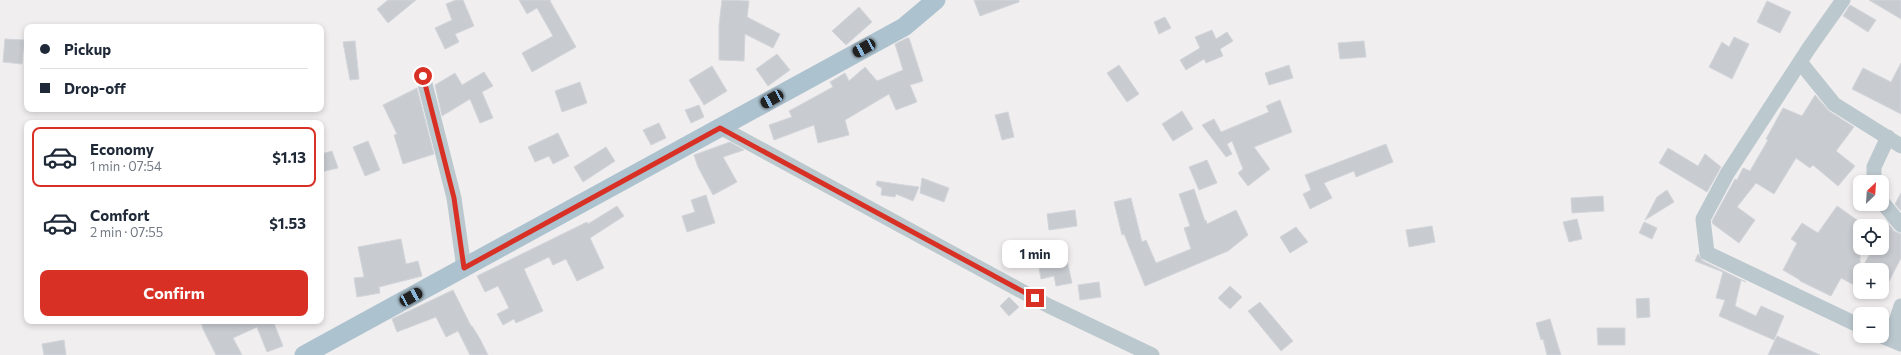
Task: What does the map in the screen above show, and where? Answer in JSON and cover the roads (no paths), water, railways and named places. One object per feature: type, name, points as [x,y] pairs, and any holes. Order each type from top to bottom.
[{"type":"main road","points":[[304,355],[904,27],[936,0]]},
{"type":"street","points":[[1843,0],[1800,62],[1727,174],[1702,219],[1707,253],[1853,323]]},
{"type":"street","points":[[1800,62],[1834,104],[1901,146]]},
{"type":"street","points":[[423,76],[454,198],[464,268]]},
{"type":"street","points":[[720,128],[1049,306],[1152,355]]},
{"type":"street","points":[[1874,175],[1874,167],[1888,137]]},
{"type":"street","points":[[1889,210],[1901,225]]},
{"type":"street","points":[[1901,306],[1894,328],[1901,342]]},
{"type":"street","points":[[1889,338],[1901,342]]}]
